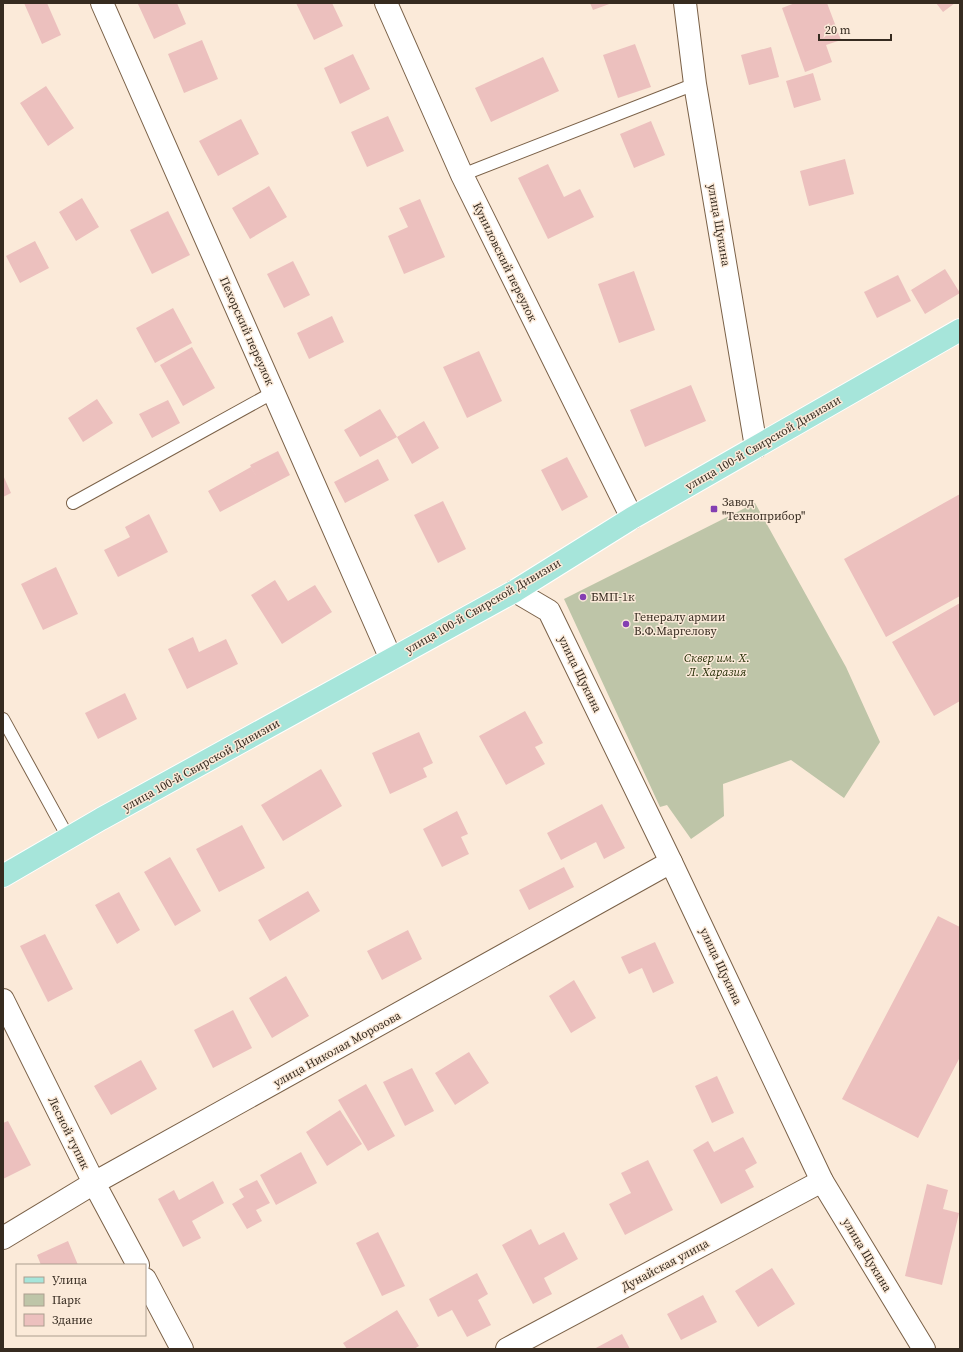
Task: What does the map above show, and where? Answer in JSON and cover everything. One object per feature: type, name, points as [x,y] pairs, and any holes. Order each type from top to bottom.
[{"type":"main road","name":"улица 100-й Свирской Дивизии","points":[[3,876],[101,819],[515,591],[632,518],[960,330]]},
{"type":"street","name":"Пехорский переулок","points":[[102,3],[391,659]]},
{"type":"street","name":"Куниловский переулок","points":[[386,3],[462,175],[632,518]]},
{"type":"street","name":"улица Щукина","points":[[685,3],[695,84],[756,447]]},
{"type":"street","name":"улица Щукина","points":[[515,591],[549,611],[672,862],[822,1181],[924,1349]]},
{"type":"street","name":"улица Николая Морозова","points":[[3,1238],[94,1183],[672,862]]},
{"type":"street","name":"Лесной тупик","points":[[3,1000],[94,1183],[137,1264]]},
{"type":"street","name":"Дунайская улица","points":[[507,1349],[822,1181]]},
{"type":"street","points":[[146,1281],[182,1349]]},
{"type":"lane","points":[[462,175],[695,84]]},
{"type":"lane","points":[[73,503],[274,392]]},
{"type":"lane","points":[[3,719],[69,839]]},
{"type":"green space","name":"Сквер им. Х. Л. Харазия","points":[[755,503],[846,667],[880,742],[844,798],[791,760],[723,784],[724,816],[691,839],[667,805],[660,807],[564,599]]},
{"type":"building","points":[[24,3],[47,3],[61,35],[42,44]]},
{"type":"building","points":[[177,3],[186,24],[154,39],[138,4]]},
{"type":"building","points":[[296,3],[332,3],[343,26],[314,40]]},
{"type":"building","points":[[590,3],[612,3],[593,10]]},
{"type":"building","points":[[795,3],[827,3],[841,40],[826,45],[832,62],[805,72],[782,8]]},
{"type":"building","points":[[936,3],[955,3],[943,12]]},
{"type":"building","points":[[202,40],[218,79],[184,93],[168,54]]},
{"type":"building","points":[[635,44],[651,87],[618,98],[603,55]]},
{"type":"building","points":[[771,47],[779,77],[749,85],[741,55]]},
{"type":"building","points":[[353,54],[370,89],[340,104],[324,68]]},
{"type":"building","points":[[543,57],[559,91],[491,122],[475,88]]},
{"type":"building","points":[[813,73],[821,100],[794,108],[786,81]]},
{"type":"building","points":[[46,86],[74,128],[48,146],[20,103]]},
{"type":"building","points":[[388,116],[404,151],[367,167],[351,132]]},
{"type":"building","points":[[241,119],[259,154],[218,176],[199,141]]},
{"type":"building","points":[[651,121],[665,155],[634,168],[620,134]]},
{"type":"building","points":[[845,159],[854,194],[809,206],[800,171]]},
{"type":"building","points":[[548,164],[564,197],[580,189],[594,217],[548,239],[518,178]]},
{"type":"building","points":[[269,186],[287,217],[250,239],[232,208]]},
{"type":"building","points":[[82,198],[99,227],[76,241],[59,212]]},
{"type":"building","points":[[420,199],[445,257],[404,274],[388,236],[408,227],[399,208]]},
{"type":"building","points":[[168,211],[190,255],[152,274],[130,230]]},
{"type":"building","points":[[35,241],[49,268],[20,283],[6,256]]},
{"type":"building","points":[[293,261],[310,295],[284,308],[267,274]]},
{"type":"building","points":[[945,269],[960,293],[925,314],[911,290]]},
{"type":"building","points":[[634,271],[655,330],[619,343],[598,284]]},
{"type":"building","points":[[898,275],[911,301],[877,318],[864,292]]},
{"type":"building","points":[[173,308],[192,343],[155,363],[136,328]]},
{"type":"building","points":[[332,316],[344,342],[309,359],[297,333]]},
{"type":"building","points":[[192,347],[215,388],[183,406],[160,365]]},
{"type":"building","points":[[479,351],[502,401],[467,418],[443,367]]},
{"type":"building","points":[[691,385],[706,421],[645,447],[630,410]]},
{"type":"building","points":[[97,399],[113,423],[83,442],[68,418]]},
{"type":"building","points":[[168,400],[180,423],[152,438],[139,414]]},
{"type":"building","points":[[380,409],[397,437],[360,457],[344,430]]},
{"type":"building","points":[[424,421],[439,448],[412,464],[397,437]]},
{"type":"building","points":[[278,451],[290,475],[220,512],[208,491],[251,467],[256,476],[250,465]]},
{"type":"building","points":[[567,457],[588,497],[562,511],[541,470]]},
{"type":"building","points":[[378,459],[389,480],[345,503],[334,482]]},
{"type":"building","points":[[3,475],[11,493],[3,497]]},
{"type":"building","points":[[960,494],[960,596],[886,637],[844,559]]},
{"type":"building","points":[[443,501],[466,549],[438,563],[414,515]]},
{"type":"building","points":[[149,514],[168,552],[118,577],[104,550],[130,537],[125,527]]},
{"type":"building","points":[[56,567],[78,614],[43,630],[21,584]]},
{"type":"building","points":[[275,580],[288,601],[315,585],[332,612],[282,644],[251,595]]},
{"type":"building","points":[[960,603],[960,701],[934,716],[892,642]]},
{"type":"building","points":[[193,637],[199,652],[226,639],[238,664],[187,689],[168,649]]},
{"type":"building","points":[[125,693],[137,719],[98,739],[85,713]]},
{"type":"building","points":[[525,711],[543,743],[535,747],[545,764],[506,785],[479,736]]},
{"type":"building","points":[[419,732],[433,763],[423,768],[427,777],[390,794],[372,753]]},
{"type":"building","points":[[321,769],[342,806],[283,841],[261,805]]},
{"type":"building","points":[[602,804],[625,848],[604,859],[596,842],[561,860],[547,833]]},
{"type":"building","points":[[457,811],[468,834],[461,837],[469,854],[442,867],[423,829]]},
{"type":"building","points":[[242,825],[265,868],[219,892],[196,849]]},
{"type":"building","points":[[170,857],[201,911],[175,926],[144,872]]},
{"type":"building","points":[[564,867],[574,887],[529,910],[519,890]]},
{"type":"building","points":[[308,891],[320,911],[270,941],[258,920]]},
{"type":"building","points":[[119,892],[140,930],[117,944],[95,905]]},
{"type":"building","points":[[938,916],[960,927],[960,1057],[918,1138],[842,1099]]},
{"type":"building","points":[[408,930],[422,959],[382,980],[367,951]]},
{"type":"building","points":[[45,934],[73,989],[48,1002],[20,946]]},
{"type":"building","points":[[655,942],[674,983],[653,993],[642,968],[629,974],[621,957]]},
{"type":"building","points":[[286,976],[309,1016],[272,1038],[249,998]]},
{"type":"building","points":[[574,980],[596,1018],[571,1033],[549,996]]},
{"type":"building","points":[[233,1010],[252,1048],[213,1068],[194,1030]]},
{"type":"building","points":[[469,1052],[489,1083],[455,1105],[435,1073]]},
{"type":"building","points":[[141,1060],[157,1089],[111,1115],[94,1086]]},
{"type":"building","points":[[412,1068],[434,1111],[405,1126],[383,1082]]},
{"type":"building","points":[[717,1076],[734,1113],[712,1123],[695,1086]]},
{"type":"building","points":[[366,1084],[395,1136],[368,1151],[338,1100]]},
{"type":"building","points":[[340,1110],[362,1144],[327,1166],[306,1132]]},
{"type":"building","points":[[8,1121],[31,1165],[3,1179],[3,1123]]},
{"type":"building","points":[[743,1137],[757,1163],[745,1170],[754,1187],[721,1204],[693,1150],[708,1141],[714,1152]]},
{"type":"building","points":[[301,1152],[317,1183],[276,1205],[260,1175]]},
{"type":"building","points":[[648,1160],[673,1210],[625,1235],[609,1204],[631,1193],[621,1173]]},
{"type":"building","points":[[257,1180],[270,1203],[256,1210],[262,1221],[247,1229],[232,1204],[244,1197],[239,1189]]},
{"type":"building","points":[[213,1181],[224,1203],[192,1221],[201,1238],[183,1247],[158,1199],[174,1190],[179,1200]]},
{"type":"building","points":[[927,1184],[948,1190],[943,1209],[959,1213],[942,1285],[905,1276]]},
{"type":"building","points":[[531,1229],[539,1245],[564,1232],[578,1259],[544,1278],[552,1294],[533,1304],[502,1245]]},
{"type":"building","points":[[378,1232],[405,1286],[382,1296],[356,1243]]},
{"type":"building","points":[[68,1241],[78,1264],[41,1264],[37,1255]]},
{"type":"building","points":[[772,1268],[795,1304],[758,1327],[735,1291]]},
{"type":"building","points":[[477,1273],[488,1294],[478,1300],[491,1325],[467,1337],[452,1310],[438,1317],[429,1299]]},
{"type":"building","points":[[703,1295],[717,1322],[681,1340],[667,1314]]},
{"type":"building","points":[[397,1310],[419,1346],[414,1349],[347,1349],[343,1343]]},
{"type":"building","points":[[622,1334],[630,1349],[594,1349]]},
{"type":"place","name":"Завод \"Техноприбор\"","points":[[714,509]]},
{"type":"place","name":"БМП-1к","points":[[583,597]]},
{"type":"place","name":"Генералу армии В.Ф.Маргелову","points":[[626,624]]}]
